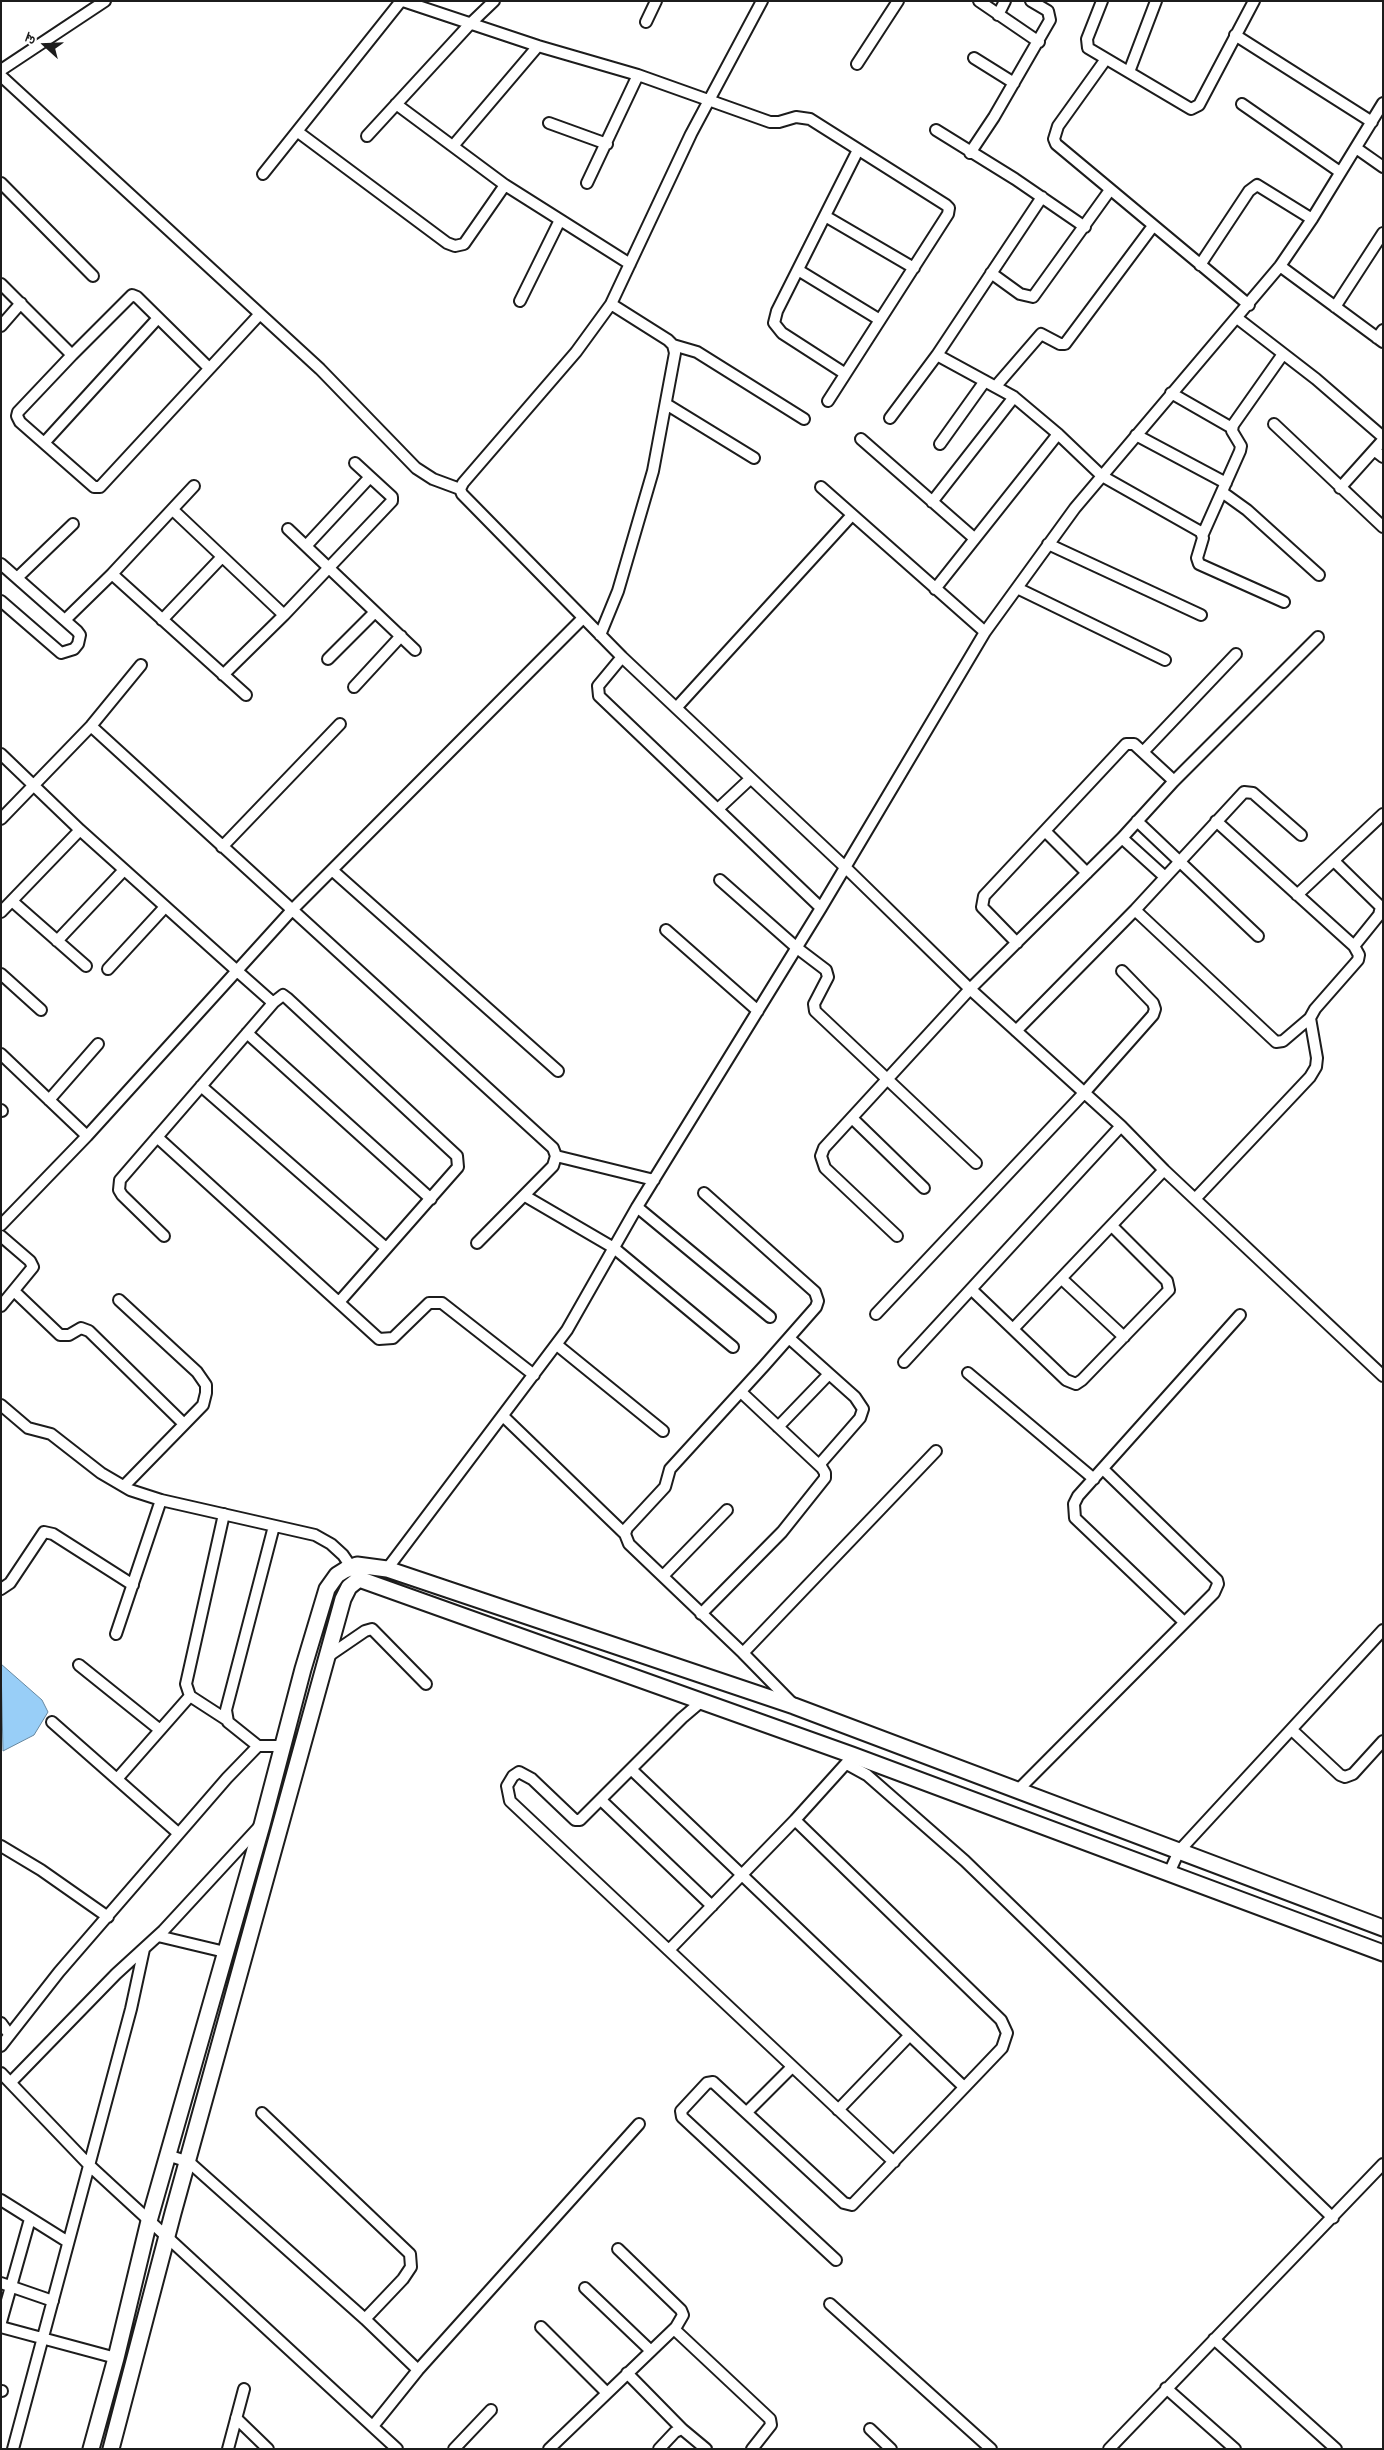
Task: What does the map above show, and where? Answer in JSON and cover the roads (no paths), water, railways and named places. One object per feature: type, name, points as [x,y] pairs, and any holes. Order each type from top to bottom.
[{"type":"main road","points":[[111,2449],[327,1657],[346,1592],[357,1566],[387,1569],[794,1706],[1383,1928]]},
{"type":"main road","points":[[91,2449],[116,2358],[149,2221],[262,1824],[282,1746],[328,1589],[337,1575],[355,1573],[822,1744],[850,1759],[1169,1873],[1383,1953]]},
{"type":"main road","points":[[822,1744],[830,1719]]},
{"type":"main road","points":[[255,1847],[274,1853]]},
{"type":"street","points":[[1,70],[105,1]]},
{"type":"street","points":[[263,174],[402,1],[538,46],[638,75],[770,122],[803,117],[949,208],[948,214],[844,373],[828,401]]},
{"type":"street","points":[[367,136],[470,24],[494,1]]},
{"type":"street","points":[[646,22],[656,1]]},
{"type":"street","points":[[460,489],[463,483],[576,352],[610,304],[709,100],[762,1]]},
{"type":"street","points":[[857,64],[898,1]]},
{"type":"street","points":[[979,1],[1039,42]]},
{"type":"street","points":[[998,15],[1005,1]]},
{"type":"street","points":[[970,153],[1039,42],[1050,20],[1050,14],[1043,7],[1031,1]]},
{"type":"street","points":[[1102,1],[1086,45],[1091,51],[1185,107],[1195,108],[1254,1]]},
{"type":"street","points":[[1128,72],[1156,1]]},
{"type":"street","points":[[1235,35],[1372,122]]},
{"type":"street","points":[[453,146],[538,46]]},
{"type":"street","points":[[974,58],[1014,83]]},
{"type":"street","points":[[1106,59],[1058,126],[1054,139],[1063,152],[1248,305]]},
{"type":"street","points":[[586,183],[607,144],[638,75]]},
{"type":"street","points":[[1,76],[320,369],[416,468],[433,479],[460,489],[469,501],[622,657],[845,867],[970,989],[1121,1126],[1194,1199],[1383,1376]]},
{"type":"street","points":[[387,1569],[556,1345],[637,1207],[821,908],[985,632],[1048,544],[1102,476],[1280,266],[1312,219],[1383,103]]},
{"type":"street","points":[[396,104],[505,185],[630,264]]},
{"type":"street","points":[[1242,104],[1340,172]]},
{"type":"street","points":[[549,124],[607,144]]},
{"type":"street","points":[[936,130],[1042,197],[1085,227]]},
{"type":"street","points":[[298,132],[447,243],[455,246],[464,244],[505,185]]},
{"type":"street","points":[[1356,148],[1383,167]]},
{"type":"street","points":[[844,373],[782,333],[774,323],[777,311],[858,150]]},
{"type":"street","points":[[1,183],[93,276]]},
{"type":"street","points":[[1200,264],[1249,191],[1257,185],[1312,219]]},
{"type":"street","points":[[991,273],[1020,294],[1033,296],[1085,227],[1110,190]]},
{"type":"street","points":[[890,418],[936,354],[1042,197]]},
{"type":"street","points":[[825,216],[914,268]]},
{"type":"street","points":[[520,301],[560,220]]},
{"type":"street","points":[[996,386],[1040,334],[1060,344],[1065,344],[1153,226]]},
{"type":"street","points":[[1335,307],[1383,233]]},
{"type":"street","points":[[1280,266],[1335,307],[1381,337]]},
{"type":"street","points":[[798,270],[880,320]]},
{"type":"street","points":[[1,284],[72,355]]},
{"type":"street","points":[[209,368],[137,296],[129,296],[18,412],[17,416],[20,422],[94,487],[100,487],[259,315]]},
{"type":"street","points":[[1,326],[20,302]]},
{"type":"street","points":[[610,304],[673,345],[697,352],[804,419]]},
{"type":"street","points":[[44,442],[158,318]]},
{"type":"street","points":[[1237,318],[1316,380],[1383,438],[1340,488]]},
{"type":"street","points":[[600,635],[618,591],[653,471],[675,353],[673,345]]},
{"type":"street","points":[[936,354],[1014,397],[1058,434],[1102,476],[1196,528],[1203,534]]},
{"type":"street","points":[[1232,428],[1283,354]]},
{"type":"street","points":[[940,444],[985,380]]},
{"type":"street","points":[[1171,393],[1232,428],[1240,446],[1240,451],[1203,534],[1197,558],[1199,564],[1284,602]]},
{"type":"street","points":[[932,502],[1014,397]]},
{"type":"street","points":[[666,404],[754,458]]},
{"type":"street","points":[[1274,424],[1383,527]]},
{"type":"street","points":[[935,589],[1058,434]]},
{"type":"street","points":[[1136,435],[1224,488],[1319,575]]},
{"type":"street","points":[[861,438],[974,538]]},
{"type":"street","points":[[1374,450],[1383,457]]},
{"type":"street","points":[[223,675],[284,615],[392,501],[392,497],[355,463]]},
{"type":"street","points":[[306,546],[370,477]]},
{"type":"street","points":[[65,620],[112,574],[194,486]]},
{"type":"street","points":[[822,487],[985,632]]},
{"type":"street","points":[[173,510],[284,615]]},
{"type":"street","points":[[677,707],[852,515]]},
{"type":"street","points":[[17,578],[73,524]]},
{"type":"street","points":[[288,529],[415,650]]},
{"type":"street","points":[[1048,544],[1201,615]]},
{"type":"street","points":[[162,620],[222,558]]},
{"type":"street","points":[[1,564],[80,635],[78,644],[74,649],[61,653],[1,601]]},
{"type":"street","points":[[112,574],[246,695]]},
{"type":"street","points":[[1017,588],[1164,660]]},
{"type":"street","points":[[328,659],[375,612]]},
{"type":"street","points":[[1,1225],[87,1136],[292,910],[583,618]]},
{"type":"street","points":[[354,687],[401,636]]},
{"type":"street","points":[[897,1236],[824,1168],[821,1156],[824,1148],[970,989],[1122,838],[1174,781],[1318,637]]},
{"type":"street","points":[[1143,752],[1236,654]]},
{"type":"street","points":[[622,657],[598,686],[599,696],[719,808],[821,908]]},
{"type":"street","points":[[1,819],[91,726],[141,665]]},
{"type":"street","points":[[222,846],[340,724]]},
{"type":"street","points":[[91,726],[553,1148],[556,1156],[547,1172],[478,1243]]},
{"type":"street","points":[[1017,943],[986,912],[982,902],[984,896],[1046,832],[1126,744],[1134,744],[1174,781]]},
{"type":"street","points":[[1,754],[124,870],[274,1002]]},
{"type":"street","points":[[719,808],[750,779]]},
{"type":"street","points":[[1016,1031],[1135,910],[1244,792],[1253,793],[1301,836]]},
{"type":"street","points":[[1298,895],[1383,814]]},
{"type":"street","points":[[1137,821],[1258,936]]},
{"type":"street","points":[[1135,910],[1276,1042],[1283,1041],[1310,1018],[1315,1009],[1358,960],[1359,955],[1354,946],[1216,821]]},
{"type":"street","points":[[1,912],[80,830]]},
{"type":"street","points":[[1046,832],[1087,873]]},
{"type":"street","points":[[1122,838],[1165,878]]},
{"type":"street","points":[[1334,861],[1381,907],[1379,915],[1354,946]]},
{"type":"street","points":[[57,941],[124,870]]},
{"type":"street","points":[[332,870],[558,1071]]},
{"type":"street","points":[[720,880],[796,948],[828,973],[814,1004],[815,1011],[976,1163]]},
{"type":"street","points":[[12,901],[86,966]]},
{"type":"street","points":[[108,969],[165,907]]},
{"type":"street","points":[[666,930],[758,1011]]},
{"type":"street","points":[[876,1314],[1084,1093],[1153,1015],[1155,1009],[1149,997],[1122,972]]},
{"type":"street","points":[[1,974],[42,1010]]},
{"type":"street","points":[[164,1236],[122,1195],[118,1185],[120,1180],[274,1002],[282,996],[287,998],[454,1150],[459,1162],[458,1167],[431,1199],[340,1301]]},
{"type":"street","points":[[1194,1199],[1310,1077],[1317,1058],[1310,1018]]},
{"type":"street","points":[[247,1033],[431,1199]]},
{"type":"street","points":[[49,1100],[98,1044]]},
{"type":"street","points":[[1,1054],[87,1136]]},
{"type":"street","points":[[201,1086],[386,1248]]},
{"type":"street","points":[[852,1118],[924,1188]]},
{"type":"street","points":[[904,1362],[1121,1126]]},
{"type":"street","points":[[157,1137],[340,1301],[374,1336],[386,1340],[393,1338],[429,1303],[442,1303],[534,1375]]},
{"type":"street","points":[[556,1156],[654,1180]]},
{"type":"street","points":[[1013,1329],[1164,1170]]},
{"type":"street","points":[[625,1534],[627,1528],[665,1487],[670,1469],[816,1307],[818,1296],[704,1193]]},
{"type":"street","points":[[525,1196],[614,1248],[733,1347]]},
{"type":"street","points":[[637,1207],[770,1317]]},
{"type":"street","points":[[971,1289],[1066,1380],[1076,1384],[1166,1296],[1169,1286],[1167,1281],[1112,1226]]},
{"type":"street","points":[[1,1236],[33,1264],[32,1270],[1,1306]]},
{"type":"street","points":[[1062,1279],[1124,1337]]},
{"type":"street","points":[[14,1291],[60,1334],[69,1335],[80,1328],[89,1331],[184,1424]]},
{"type":"street","points":[[119,1300],[203,1378],[206,1385],[206,1399],[124,1486]]},
{"type":"street","points":[[1184,1621],[1075,1518],[1074,1504],[1078,1496],[1240,1316]]},
{"type":"street","points":[[789,1338],[860,1402],[863,1409],[860,1418],[819,1466]]},
{"type":"street","points":[[556,1345],[662,1431]]},
{"type":"street","points":[[968,1373],[1094,1479]]},
{"type":"street","points":[[778,1427],[829,1374]]},
{"type":"street","points":[[701,1614],[782,1532],[811,1498],[824,1478],[825,1473],[741,1392]]},
{"type":"street","points":[[1,1405],[28,1428],[51,1434],[101,1473],[124,1486],[161,1500],[315,1536],[331,1544],[343,1555],[355,1573]]},
{"type":"street","points":[[503,1416],[625,1534],[629,1544],[743,1653],[794,1706]]},
{"type":"street","points":[[743,1653],[936,1450]]},
{"type":"street","points":[[1017,1791],[1184,1621],[1214,1593],[1218,1584],[1217,1580],[1103,1469]]},
{"type":"street","points":[[116,1634],[161,1500]]},
{"type":"street","points":[[663,1576],[727,1510]]},
{"type":"street","points":[[224,1514],[186,1684],[190,1696],[227,1720],[258,1746],[282,1746]]},
{"type":"street","points":[[227,1720],[226,1710],[274,1526]]},
{"type":"street","points":[[1,1589],[10,1583],[44,1532],[53,1534],[133,1585]]},
{"type":"street","points":[[327,1657],[365,1630],[372,1629],[426,1684]]},
{"type":"street","points":[[1169,1873],[1179,1851],[1383,1630]]},
{"type":"street","points":[[79,1665],[160,1730]]},
{"type":"street","points":[[117,1779],[190,1696]]},
{"type":"street","points":[[702,1701],[682,1718],[632,1770],[578,1821],[526,1774],[516,1773],[507,1786],[510,1801],[894,2162]]},
{"type":"street","points":[[52,1722],[178,1833]]},
{"type":"street","points":[[1292,1730],[1345,1778],[1353,1774],[1383,1741]]},
{"type":"street","points":[[1,2046],[58,1972],[108,1917],[178,1833],[258,1746]]},
{"type":"street","points":[[669,1950],[795,1820],[850,1759],[965,1861],[1332,2218]]},
{"type":"street","points":[[632,1770],[964,2087]]},
{"type":"street","points":[[601,1800],[712,1906]]},
{"type":"street","points":[[795,1820],[1005,2026],[1007,2033],[1002,2048],[856,2203],[848,2204],[717,2084],[710,2082],[680,2113],[682,2117],[836,2260]]},
{"type":"street","points":[[11,2082],[116,1974],[158,1936],[262,1824]]},
{"type":"street","points":[[1,1846],[40,1870],[108,1917]]},
{"type":"street","points":[[158,1936],[225,1952]]},
{"type":"street","points":[[13,2449],[90,2166],[131,2009],[144,1949]]},
{"type":"street","points":[[1,2023],[9,2034]]},
{"type":"street","points":[[838,2110],[909,2036]]},
{"type":"street","points":[[747,2112],[792,2067]]},
{"type":"street","points":[[1,2073],[90,2166],[397,2449]]},
{"type":"street","points":[[262,2113],[410,2254],[411,2266],[403,2279],[365,2319]]},
{"type":"street","points":[[373,2426],[418,2370],[639,2124]]},
{"type":"street","points":[[167,2155],[188,2162],[365,2319],[418,2370]]},
{"type":"street","points":[[1109,2449],[1383,2164]]},
{"type":"street","points":[[1,2200],[68,2242]]},
{"type":"street","points":[[1,2322],[30,2219]]},
{"type":"street","points":[[548,2449],[674,2329],[681,2320],[681,2310],[618,2249]]},
{"type":"street","points":[[1,2283],[53,2300]]},
{"type":"street","points":[[585,2288],[651,2351]]},
{"type":"street","points":[[830,2304],[992,2449]]},
{"type":"street","points":[[1,2327],[116,2358]]},
{"type":"street","points":[[540,2327],[607,2393]]},
{"type":"street","points":[[674,2329],[770,2419],[771,2425],[752,2449]]},
{"type":"street","points":[[1214,2338],[1336,2449]]},
{"type":"street","points":[[627,2374],[682,2429],[706,2449]]},
{"type":"street","points":[[1166,2388],[1236,2449]]},
{"type":"street","points":[[228,2449],[244,2389]]},
{"type":"street","points":[[454,2449],[491,2410]]},
{"type":"street","points":[[236,2418],[268,2449]]},
{"type":"street","points":[[659,2449],[675,2432],[682,2429]]},
{"type":"street","points":[[870,2429],[891,2449]]},
{"type":"water","points":[[1,1664],[42,1700],[48,1712],[34,1735],[3,1751]]}]
